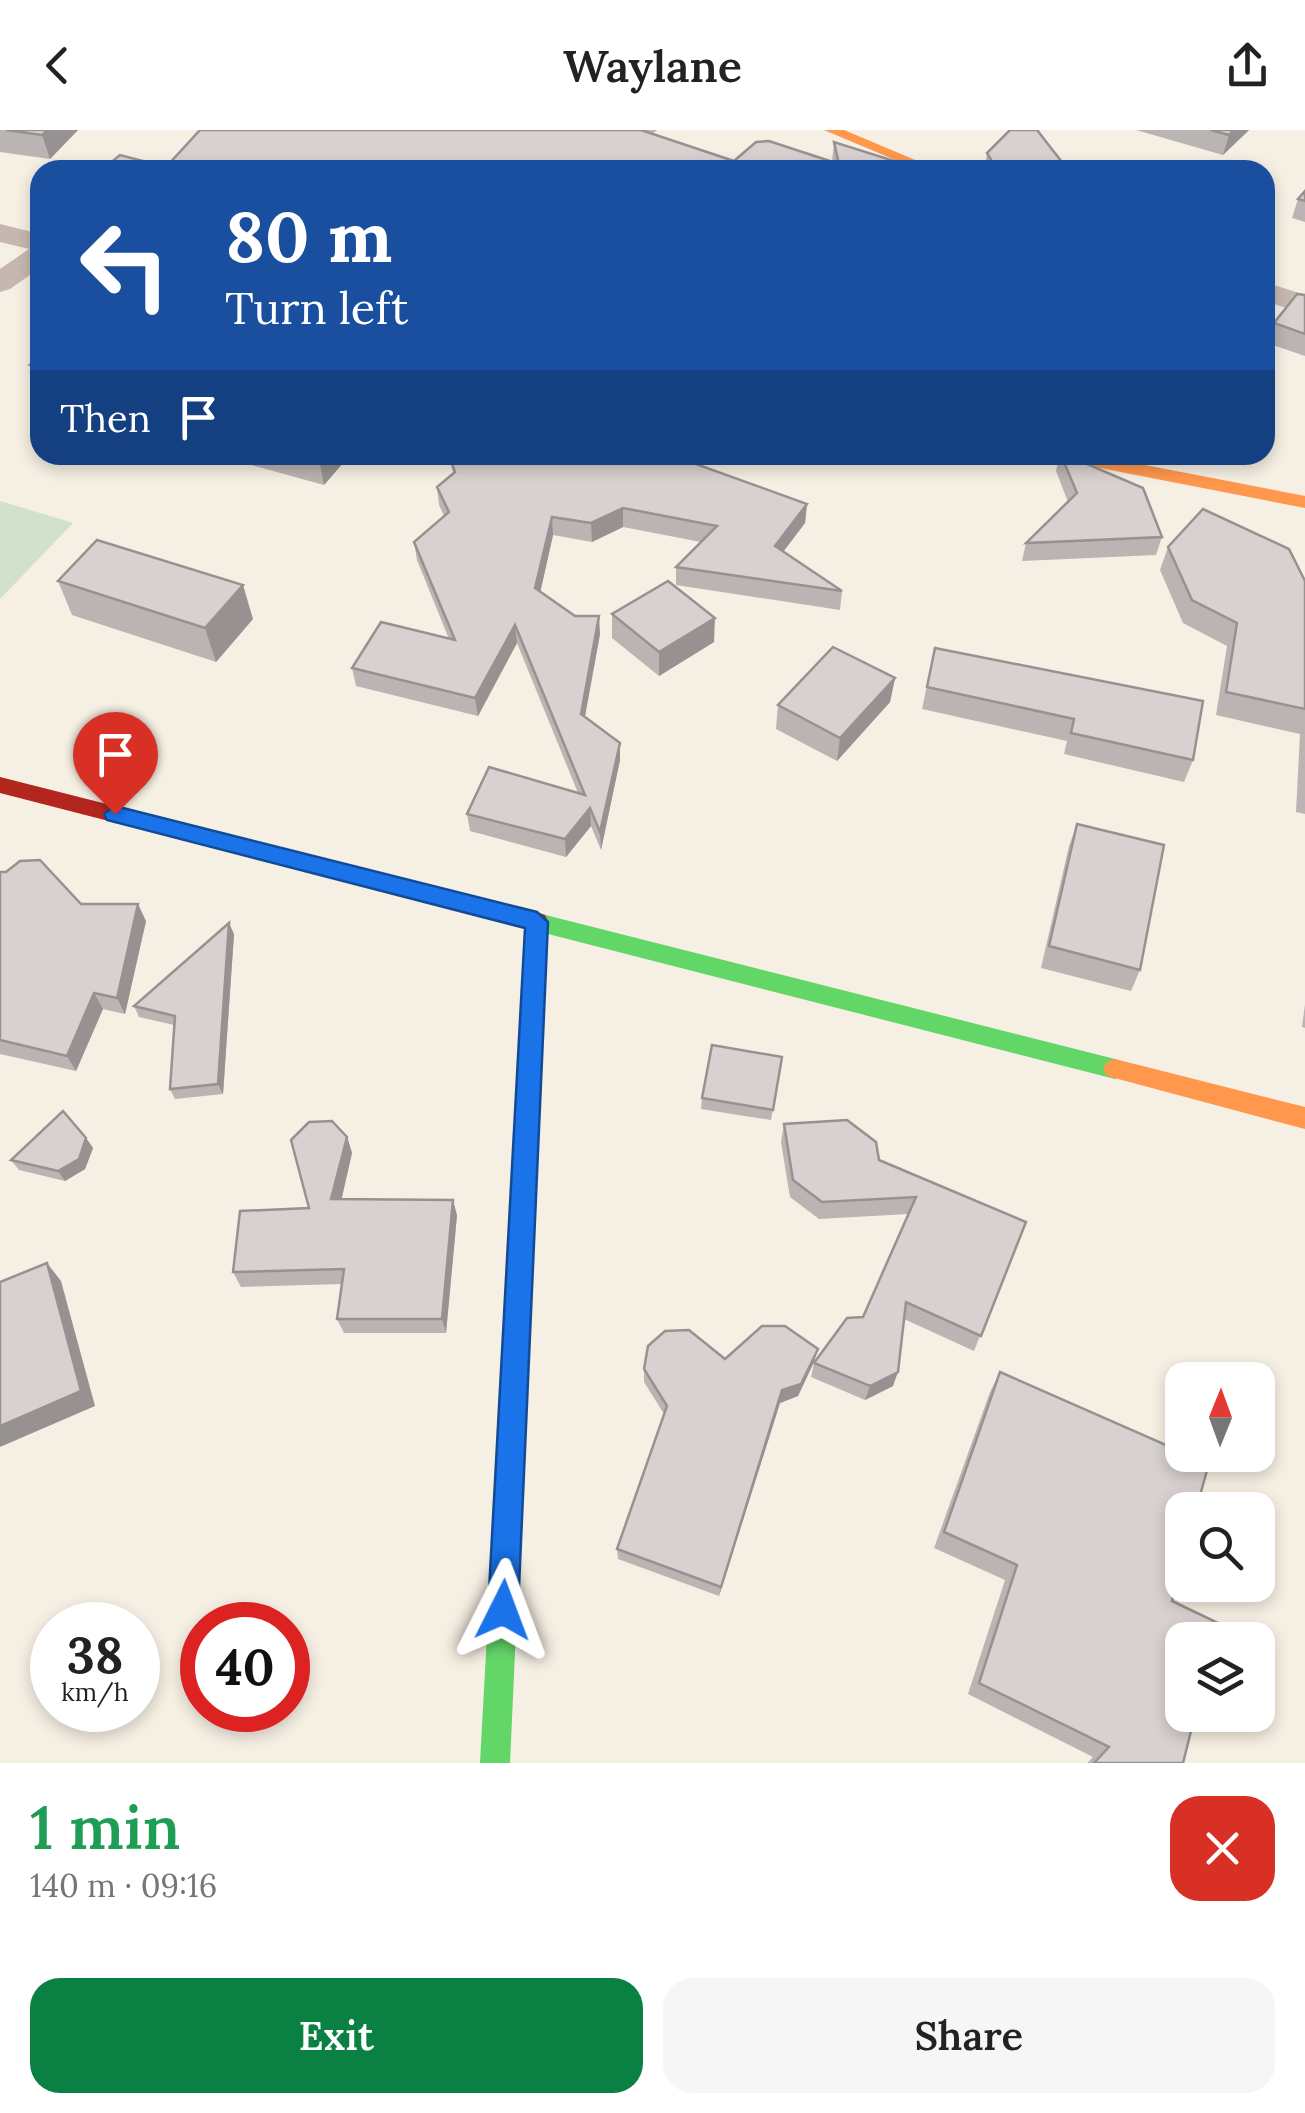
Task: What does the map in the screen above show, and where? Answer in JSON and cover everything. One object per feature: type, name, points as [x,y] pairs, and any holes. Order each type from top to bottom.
[{"type":"street","points":[[831,130],[907,160]]},
{"type":"street","points":[[0,233],[30,240]]},
{"type":"street","points":[[0,283],[30,262]]},
{"type":"street","points":[[1275,295],[1305,305]]},
{"type":"street","points":[[1115,465],[1305,502]]},
{"type":"street","points":[[0,785],[1305,1118]]},
{"type":"street","points":[[496,1763],[537,922]]},
{"type":"green space","points":[[0,501],[73,523],[0,599]]},
{"type":"building","points":[[6,130],[48,130],[42,135]]},
{"type":"building","points":[[200,130],[641,130],[731,160],[172,160]]},
{"type":"building","points":[[1010,130],[1037,130],[1060,160],[991,160],[987,153]]},
{"type":"building","points":[[769,141],[827,160],[735,160],[756,142]]},
{"type":"building","points":[[834,142],[891,160],[838,160]]},
{"type":"building","points":[[120,155],[139,160],[114,160]]},
{"type":"building","points":[[1297,294],[1305,295],[1305,334],[1275,322]]},
{"type":"building","points":[[452,465],[699,465],[807,504],[775,546],[842,591],[676,567],[717,526],[623,508],[591,523],[552,517],[535,588],[575,616],[599,616],[581,714],[620,743],[600,832],[590,808],[565,839],[467,814],[489,767],[585,795],[515,625],[475,698],[352,668],[381,622],[455,640],[414,542],[449,512],[437,487],[455,472]]},
{"type":"building","points":[[1065,465],[1089,465],[1143,488],[1162,537],[1026,543],[1077,493]]},
{"type":"building","points":[[1203,509],[1289,549],[1305,581],[1305,709],[1226,692],[1237,623],[1192,600],[1168,547]]},
{"type":"building","points":[[97,540],[243,585],[205,628],[58,581]]},
{"type":"building","points":[[668,581],[715,618],[659,652],[612,614]]},
{"type":"building","points":[[833,647],[895,678],[840,738],[778,705]]},
{"type":"building","points":[[935,648],[1203,701],[1193,760],[1071,733],[1074,719],[927,687]]},
{"type":"building","points":[[1077,824],[1164,845],[1140,970],[1049,946]]},
{"type":"building","points":[[40,860],[81,904],[138,904],[117,998],[94,993],[67,1056],[0,1040],[0,872],[20,861]]},
{"type":"building","points":[[229,923],[218,1084],[170,1089],[175,1016],[134,1006]]},
{"type":"building","points":[[712,1045],[782,1057],[773,1110],[702,1098]]},
{"type":"building","points":[[63,1111],[86,1138],[79,1159],[58,1171],[11,1160]]},
{"type":"building","points":[[847,1120],[876,1142],[879,1160],[1026,1222],[981,1336],[906,1302],[898,1372],[870,1386],[814,1363],[847,1318],[863,1317],[916,1197],[822,1202],[793,1180],[784,1124]]},
{"type":"building","points":[[332,1121],[347,1137],[331,1199],[453,1200],[442,1319],[337,1319],[344,1269],[233,1272],[240,1211],[309,1208],[291,1140],[309,1122]]},
{"type":"building","points":[[47,1263],[81,1391],[0,1426],[0,1282]]},
{"type":"building","points":[[762,1326],[785,1326],[818,1349],[801,1384],[782,1390],[721,1587],[617,1549],[667,1406],[644,1369],[648,1346],[665,1331],[689,1330],[725,1359]]},
{"type":"building","points":[[1000,1372],[1165,1445],[1165,1472],[1207,1472],[1201,1492],[1165,1492],[1165,1602],[1174,1602],[1216,1622],[1165,1622],[1165,1732],[1191,1732],[1183,1763],[1094,1763],[1109,1747],[979,1683],[1017,1565],[944,1532]]},
{"type":"traffic: fast","points":[[462,903],[1115,1069]]},
{"type":"traffic: fast","points":[[495,1763],[517,1322]]},
{"type":"traffic: slow","points":[[831,130],[907,160]]},
{"type":"traffic: slow","points":[[1115,465],[1305,502]]},
{"type":"traffic: slow","points":[[1115,1069],[1305,1118]]},
{"type":"traffic: jam","points":[[0,785],[462,903]]},
{"type":"traffic: jam","points":[[517,1322],[537,921]]},
{"type":"route","points":[[115,814],[537,922],[503,1610]]}]
